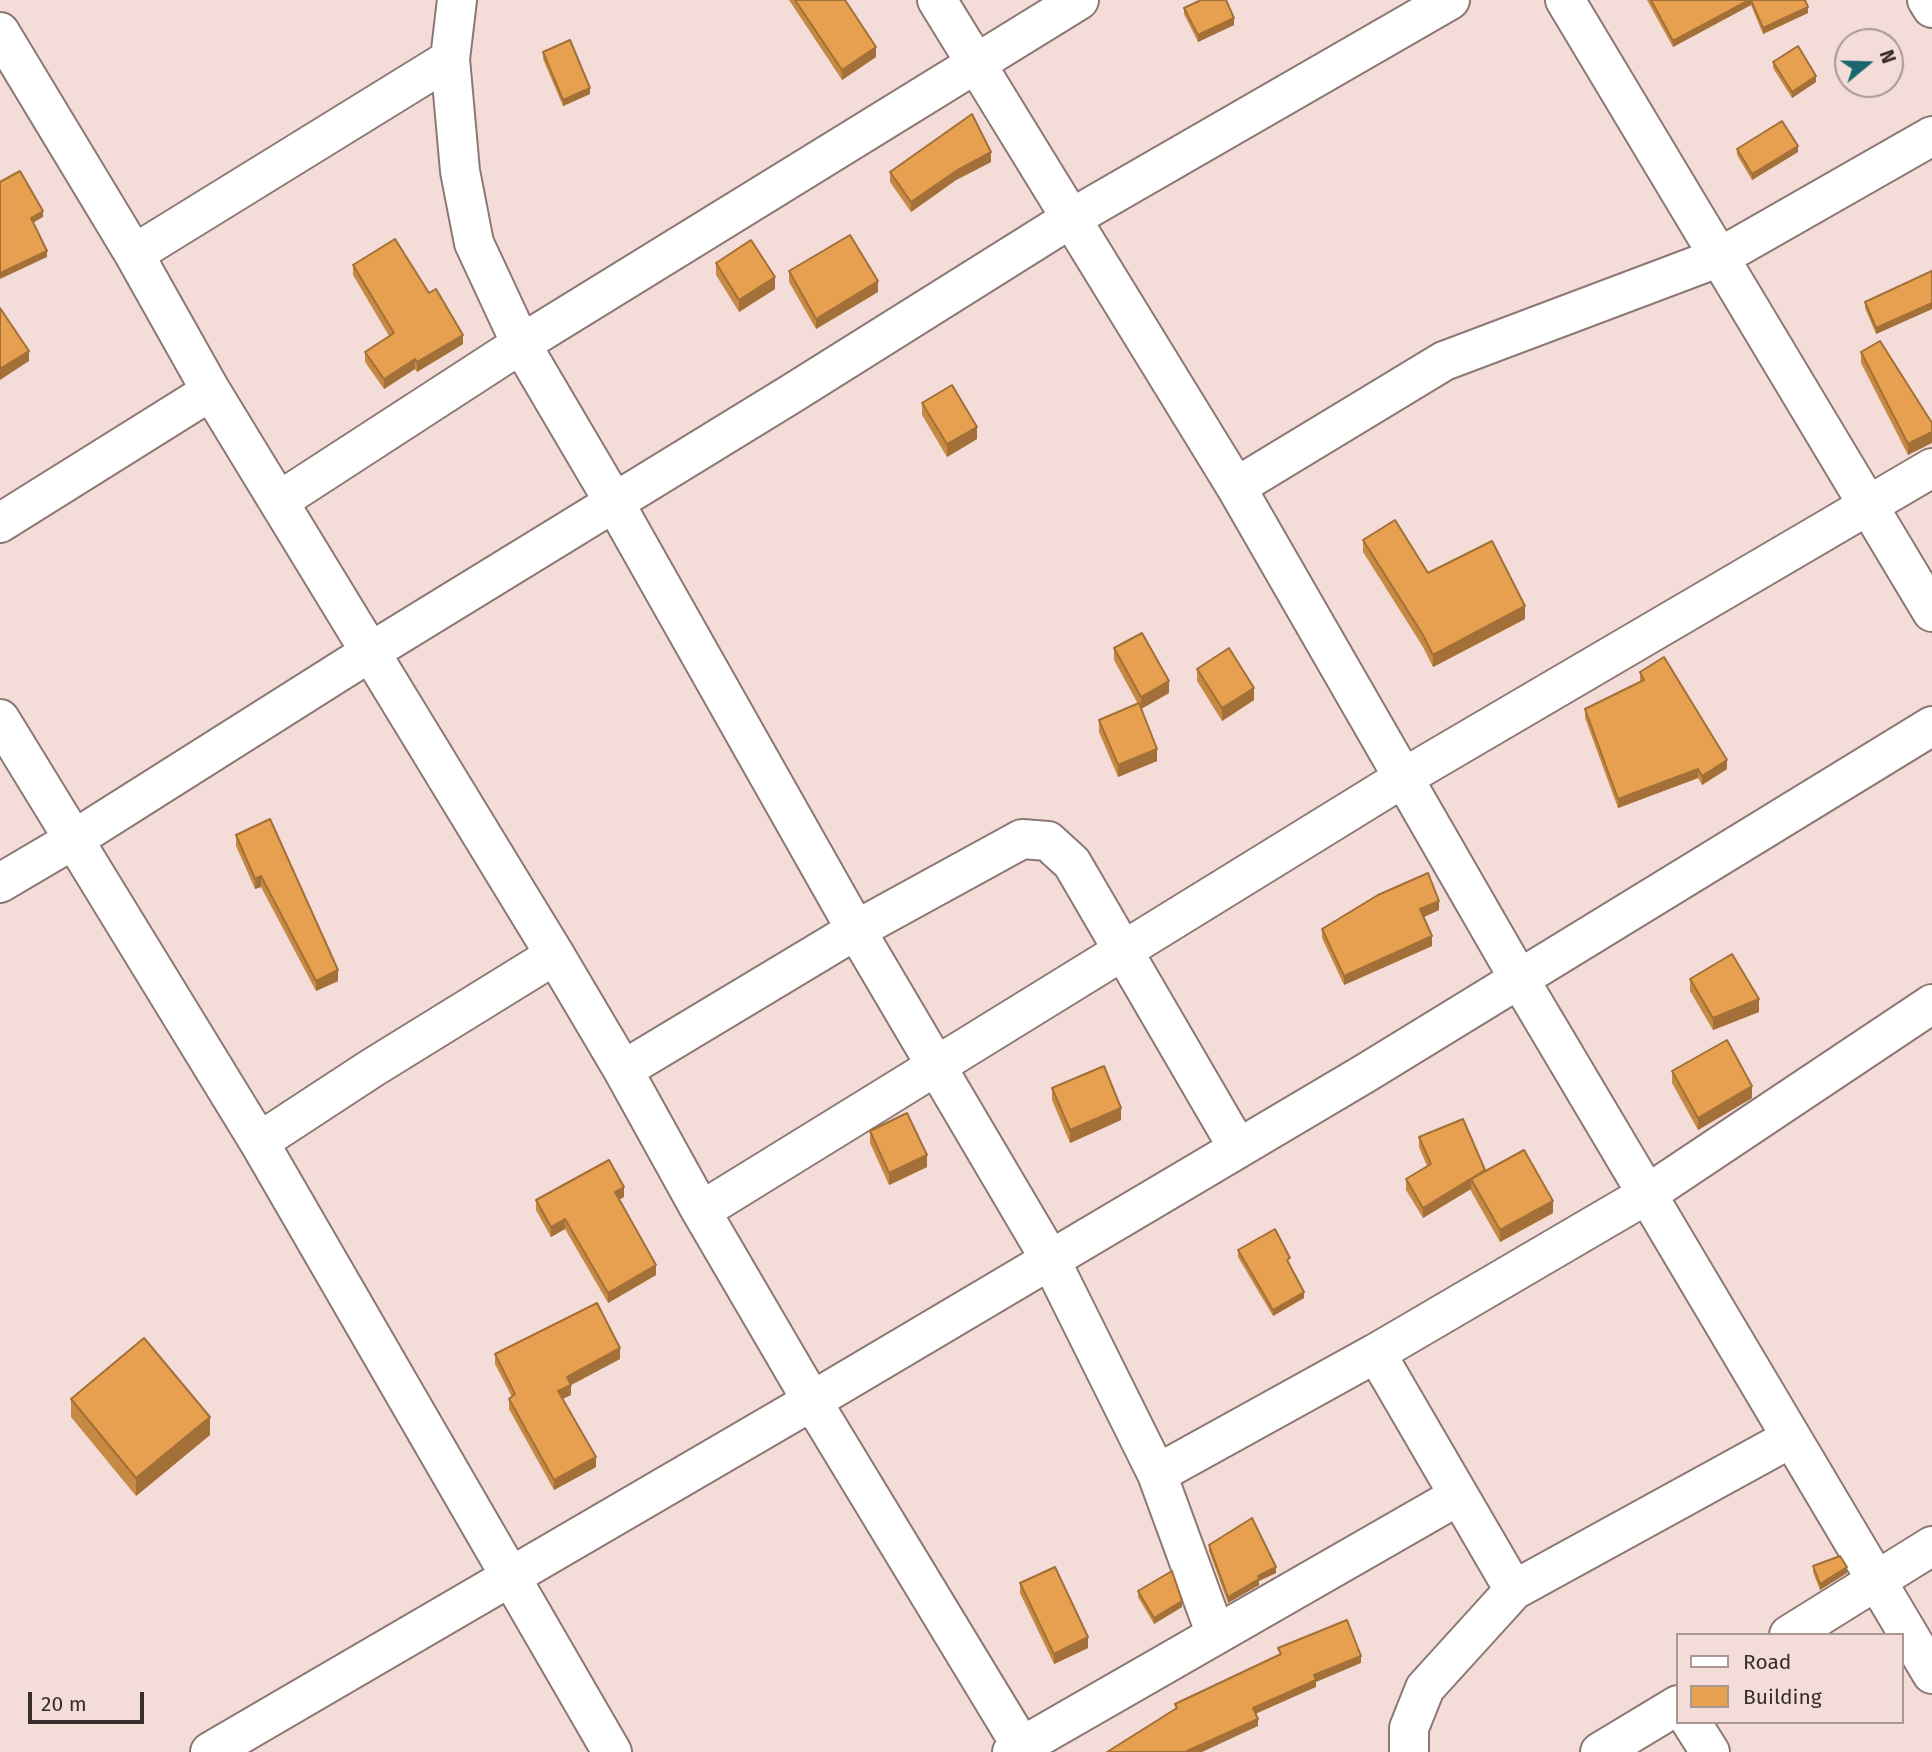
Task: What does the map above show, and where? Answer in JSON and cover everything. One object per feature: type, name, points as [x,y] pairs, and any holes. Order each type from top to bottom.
[{"type":"street","points":[[457,0],[450,59],[460,171],[474,243],[521,344],[614,502],[856,930],[1050,1259],[1157,1474],[1216,1635]]},
{"type":"street","points":[[937,0],[1236,487],[1518,977],[1932,1674]]},
{"type":"street","points":[[279,501],[521,344],[1079,0]]},
{"type":"street","points":[[0,883],[1070,219],[1450,0]]},
{"type":"street","points":[[1566,0],[1932,612]]},
{"type":"street","points":[[1927,0],[1932,8]]},
{"type":"street","points":[[0,32],[134,254],[211,391],[555,955],[811,1401],[1020,1750],[1458,1496]]},
{"type":"street","points":[[134,254],[450,59]]},
{"type":"street","points":[[1236,487],[1444,361],[1720,257],[1932,136]]},
{"type":"street","points":[[0,523],[211,391]]},
{"type":"street","points":[[701,1211],[1403,778],[1932,468]]},
{"type":"street","points":[[0,719],[259,1143],[612,1752]]},
{"type":"street","points":[[224,1748],[1364,1074],[1518,977],[1932,726]]},
{"type":"street","points":[[623,1070],[856,930],[1022,839],[1048,841],[1072,863],[1238,1149]]},
{"type":"street","points":[[259,1143],[372,1068],[555,955]]},
{"type":"street","points":[[1157,1474],[1376,1353],[1646,1195],[1932,1004]]},
{"type":"street","points":[[1376,1353],[1514,1590]]},
{"type":"street","points":[[1409,1752],[1409,1728],[1425,1688],[1514,1590],[1791,1438]]},
{"type":"street","points":[[1792,1633],[1932,1546]]},
{"type":"street","points":[[1600,1752],[1676,1706]]},
{"type":"street","points":[[1692,1724],[1710,1752]]},
{"type":"building","points":[[795,0],[845,0],[876,47],[842,70]]},
{"type":"building","points":[[1201,0],[1226,0],[1234,18],[1198,35],[1184,8]]},
{"type":"building","points":[[1651,0],[1749,0],[1673,41]]},
{"type":"building","points":[[1751,0],[1805,0],[1808,7],[1763,28]]},
{"type":"building","points":[[570,40],[590,88],[563,100],[543,52]]},
{"type":"building","points":[[1798,46],[1816,76],[1792,92],[1773,62]]},
{"type":"building","points":[[972,114],[991,152],[956,171],[911,202],[890,172]]},
{"type":"building","points":[[1782,121],[1798,146],[1752,174],[1737,149]]},
{"type":"building","points":[[20,171],[43,211],[31,218],[47,251],[0,273],[0,182]]},
{"type":"building","points":[[850,235],[878,281],[816,319],[789,271]]},
{"type":"building","points":[[395,239],[429,293],[436,289],[463,335],[417,362],[415,359],[384,379],[365,352],[394,333],[353,265]]},
{"type":"building","points":[[751,240],[775,277],[739,300],[716,263]]},
{"type":"building","points":[[1932,271],[1932,303],[1876,328],[1865,302]]},
{"type":"building","points":[[0,308],[29,351],[0,369]]},
{"type":"building","points":[[1880,341],[1932,423],[1932,432],[1908,444],[1861,352]]},
{"type":"building","points":[[952,385],[977,427],[947,444],[922,403]]},
{"type":"building","points":[[1395,520],[1428,573],[1492,541],[1525,606],[1433,655],[1363,540]]},
{"type":"building","points":[[1142,633],[1169,681],[1141,697],[1114,648]]},
{"type":"building","points":[[1229,648],[1254,688],[1222,708],[1197,669]]},
{"type":"building","points":[[1664,657],[1727,760],[1702,776],[1698,769],[1618,799],[1585,709],[1644,680],[1640,672]]},
{"type":"building","points":[[1139,703],[1157,749],[1118,765],[1099,720]]},
{"type":"building","points":[[270,819],[338,970],[316,981],[261,876],[255,879],[236,835]]},
{"type":"building","points":[[1428,873],[1439,901],[1420,909],[1432,936],[1344,976],[1322,929],[1378,895]]},
{"type":"building","points":[[1732,954],[1759,999],[1713,1018],[1690,979]]},
{"type":"building","points":[[1727,1040],[1752,1086],[1698,1118],[1672,1071]]},
{"type":"building","points":[[1104,1066],[1121,1108],[1070,1130],[1052,1088]]},
{"type":"building","points":[[907,1113],[927,1155],[889,1173],[870,1131]]},
{"type":"building","points":[[1463,1119],[1485,1170],[1423,1208],[1406,1179],[1431,1164],[1419,1137]]},
{"type":"building","points":[[1524,1150],[1553,1201],[1500,1230],[1471,1179]]},
{"type":"building","points":[[609,1160],[624,1187],[615,1192],[656,1265],[608,1293],[565,1219],[551,1227],[536,1200]]},
{"type":"building","points":[[1275,1229],[1304,1292],[1273,1310],[1238,1250]]},
{"type":"building","points":[[597,1303],[620,1348],[567,1377],[571,1385],[558,1391],[596,1457],[554,1480],[509,1399],[515,1394],[495,1354]]},
{"type":"building","points":[[144,1338],[210,1417],[136,1478],[71,1399]]},
{"type":"building","points":[[1252,1518],[1276,1567],[1228,1597],[1209,1545]]},
{"type":"building","points":[[1840,1556],[1847,1567],[1820,1584],[1813,1566]]},
{"type":"building","points":[[1055,1567],[1088,1637],[1054,1654],[1020,1583]]},
{"type":"building","points":[[1172,1571],[1182,1601],[1154,1618],[1138,1591]]},
{"type":"building","points":[[1347,1620],[1361,1656],[1314,1675],[1316,1680],[1253,1708],[1258,1719],[1185,1752],[1107,1752],[1177,1708],[1175,1704],[1281,1654],[1278,1648]]}]
